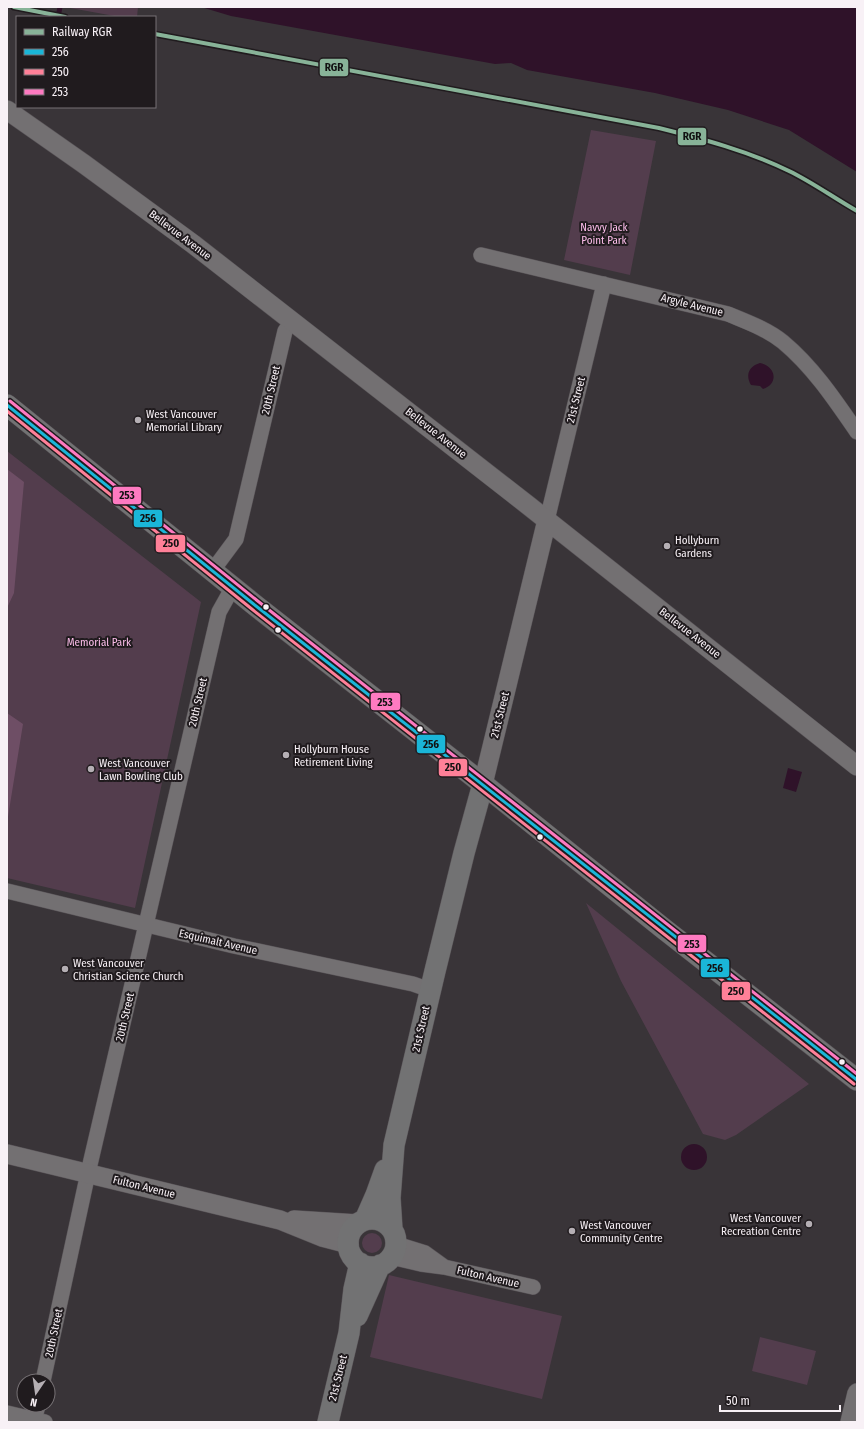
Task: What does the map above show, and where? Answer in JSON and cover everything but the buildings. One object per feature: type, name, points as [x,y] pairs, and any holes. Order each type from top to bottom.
[{"type":"main road","points":[[7,405],[233,587],[857,1080]]},
{"type":"main road","name":"21st Street","points":[[361,1222],[376,1195],[394,1145],[430,990],[483,784]]},
{"type":"main road","name":"21st Street","points":[[328,1422],[349,1333],[354,1289],[384,1252],[394,1145]]},
{"type":"main road","points":[[372,1219],[380,1220],[387,1224],[384,1252],[354,1258],[350,1251],[349,1236],[361,1222],[372,1219]]},
{"type":"street","name":"Bellevue Avenue","points":[[7,110],[165,223],[292,321],[857,766]]},
{"type":"street","name":"Argyle Avenue","points":[[481,254],[728,314],[760,328],[782,342],[820,379],[857,432]]},
{"type":"street","name":"21st Street","points":[[483,784],[604,284]]},
{"type":"street","name":"20th Street","points":[[213,570],[236,539],[285,331],[292,321]]},
{"type":"street","name":"20th Street","points":[[45,1373],[88,1173],[219,612],[233,587]]},
{"type":"street","name":"Esquimalt Avenue","points":[[7,891],[234,946],[413,984],[430,990]]},
{"type":"street","name":"Fulton Avenue","points":[[7,1154],[280,1220],[322,1237],[349,1244]]},
{"type":"street","name":"Fulton Avenue","points":[[280,1220],[361,1222]]},
{"type":"street","name":"Fulton Avenue","points":[[384,1252],[422,1264],[444,1267],[533,1286]]},
{"type":"street","points":[[850,1422],[857,1393]]},
{"type":"street","points":[[7,1413],[38,1417]]},
{"type":"green space","points":[[65,7],[138,7],[137,16],[114,16]]},
{"type":"green space","name":"Navvy Jack Point Park","points":[[591,130],[656,141],[630,275],[564,260]]},
{"type":"green space","name":"Memorial Park","points":[[7,451],[201,602],[135,908],[7,878]]},
{"type":"green space","points":[[586,903],[809,1084],[736,1135],[725,1140],[703,1134],[621,981]]},
{"type":"green space","points":[[372,1233],[379,1236],[382,1243],[379,1250],[372,1253],[365,1250],[362,1243],[365,1236]]},
{"type":"green space","points":[[389,1275],[562,1316],[542,1399],[370,1357]]},
{"type":"green space","points":[[760,1337],[816,1351],[807,1385],[752,1371]]},
{"type":"shaded area","points":[[201,7],[857,7],[857,172],[789,130],[728,110],[655,93],[527,70],[511,63],[495,64],[231,16]]},
{"type":"shaded area","points":[[760,363],[769,368],[774,375],[772,383],[763,389],[760,386],[751,385],[748,378],[749,371],[753,366]]},
{"type":"shaded area","points":[[7,469],[24,482],[14,593],[7,608]]},
{"type":"shaded area","points":[[7,713],[23,724],[7,823]]},
{"type":"shaded area","points":[[788,768],[802,772],[796,792],[783,788]]},
{"type":"shaded area","points":[[694,1144],[703,1148],[707,1157],[703,1166],[694,1170],[685,1166],[681,1157],[685,1148]]},
{"type":"waterway","points":[[58,16],[60,7]]},
{"type":"rail line","name":"RGR","points":[[14,7],[60,16]]},
{"type":"rail line","name":"RGR","points":[[156,34],[659,128],[725,146],[758,157],[806,180],[857,211]]},
{"type":"transit line","name":"253","points":[[10,401],[259,602],[857,1074]]},
{"type":"transit line","name":"256","points":[[7,405],[256,606],[857,1080]]},
{"type":"transit line","name":"250","points":[[7,411],[253,610],[854,1084]]},
{"type":"place","name":"West Vancouver Memorial Library","points":[[138,420]]},
{"type":"place","name":"Hollyburn Gardens","points":[[667,546]]},
{"type":"place","name":"Hollyburn House Retirement Living","points":[[286,755]]},
{"type":"place","name":"West Vancouver Lawn Bowling Club","points":[[91,769]]},
{"type":"place","name":"West Vancouver Christian Science Church","points":[[65,969]]},
{"type":"place","name":"West Vancouver Recreation Centre","points":[[809,1224]]},
{"type":"place","name":"West Vancouver Community Centre","points":[[572,1231]]}]
